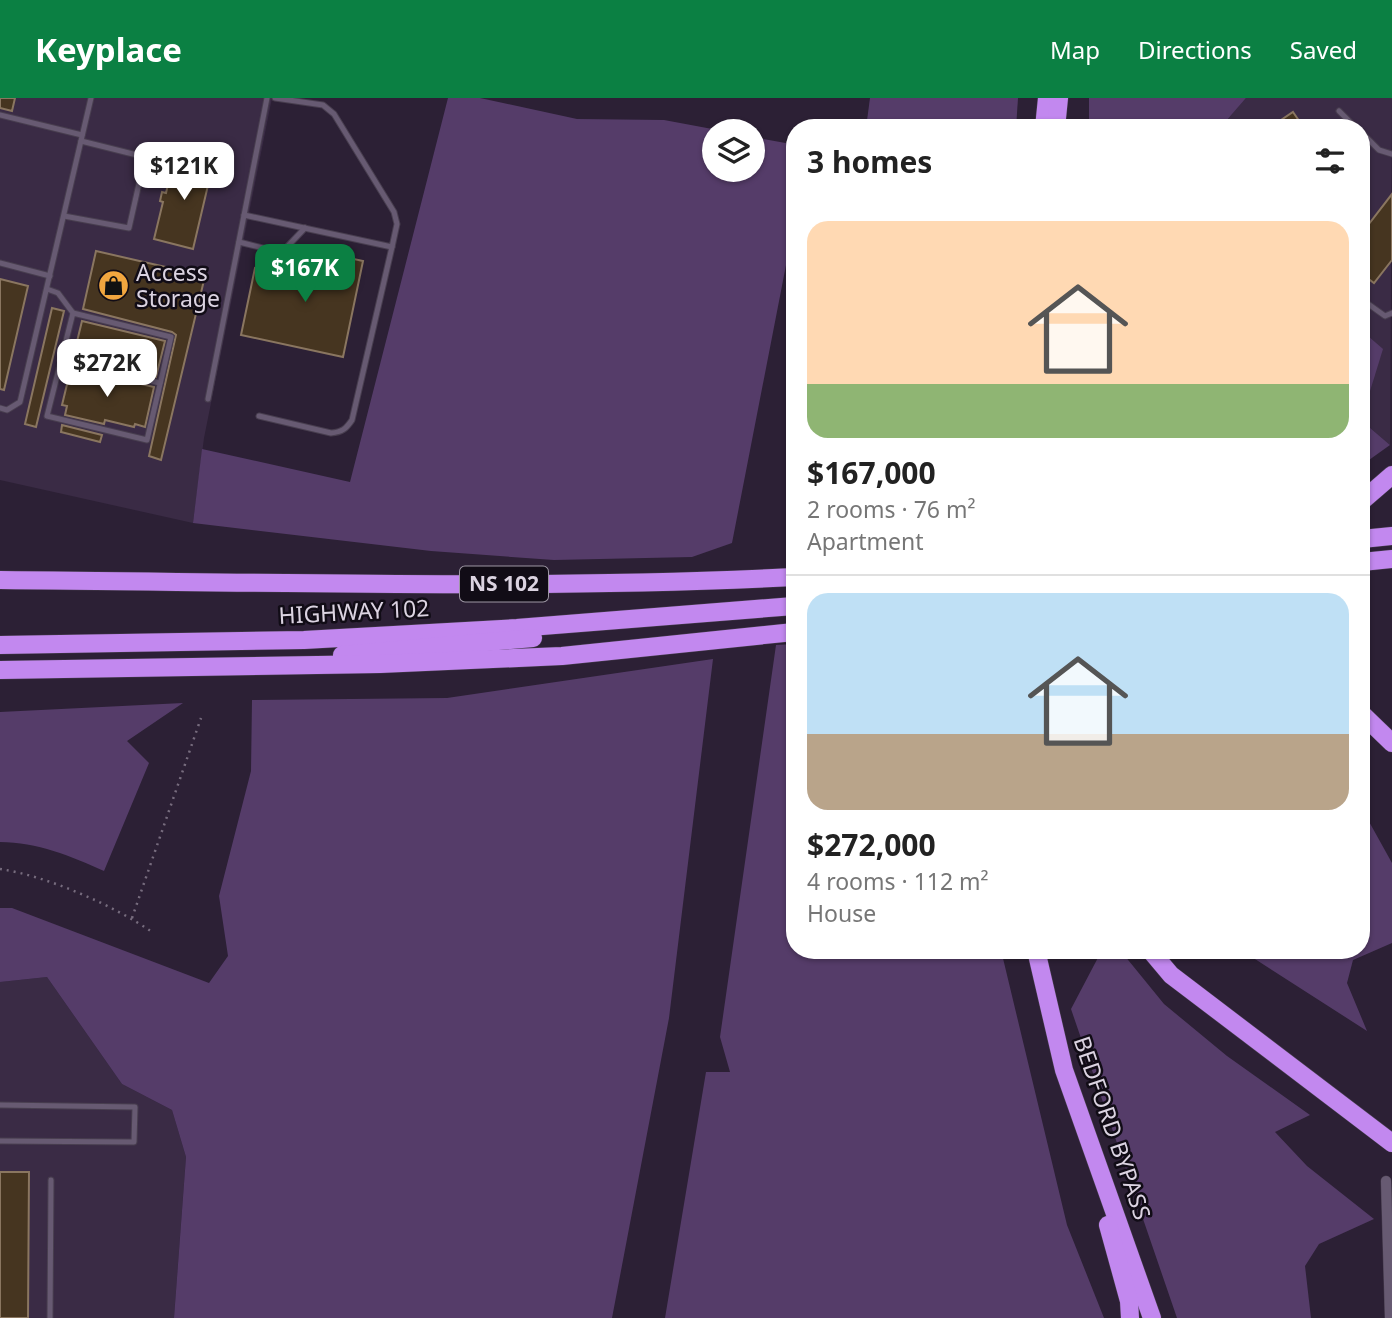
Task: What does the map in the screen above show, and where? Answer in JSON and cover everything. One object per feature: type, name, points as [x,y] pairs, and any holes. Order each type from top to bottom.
[{"type":"highway","points":[[1045,119],[1047,98]]},
{"type":"highway","points":[[1057,119],[1059,98]]},
{"type":"highway","points":[[1370,494],[1392,475]]},
{"type":"highway","points":[[1370,538],[1392,536]]},
{"type":"highway","points":[[1370,561],[1392,559]]},
{"type":"highway","name":"HIGHWAY 102","points":[[0,580],[493,584],[687,582],[786,577]]},
{"type":"highway","name":"HIGHWAY 102","points":[[0,645],[304,640],[517,628],[786,607]]},
{"type":"highway","points":[[273,666],[379,651],[786,616]]},
{"type":"highway","points":[[0,670],[380,664],[562,656],[786,633]]},
{"type":"highway","points":[[1370,722],[1392,743]]},
{"type":"highway","name":"BEDFORD BYPASS","points":[[1038,959],[1064,1070],[1152,1318]]},
{"type":"highway","points":[[1158,959],[1171,975],[1392,1143]]},
{"type":"highway","points":[[1064,1070],[1129,1301],[1129,1318]]},
{"type":"street","points":[[1386,1181],[1390,1318]]},
{"type":"lane","points":[[0,408],[7,410],[20,402],[90,98]]},
{"type":"lane","points":[[208,399],[267,98]]},
{"type":"lane","points":[[258,416],[331,433],[340,432],[347,427],[352,420],[397,225],[394,212],[334,114],[323,106],[275,98]]},
{"type":"lane","points":[[1339,111],[1347,119]]},
{"type":"lane","points":[[0,115],[145,157],[129,228],[64,216]]},
{"type":"lane","points":[[1370,141],[1379,150],[1392,154]]},
{"type":"lane","points":[[244,215],[392,247]]},
{"type":"lane","points":[[239,242],[275,251],[285,249],[305,228]]},
{"type":"lane","points":[[0,263],[50,276]]},
{"type":"lane","points":[[47,289],[58,293],[73,313],[171,337],[146,440],[47,416],[73,313]]},
{"type":"lane","points":[[1370,305],[1385,316],[1392,313]]},
{"type":"lane","points":[[60,360],[160,383]]},
{"type":"lane","points":[[0,1105],[135,1107],[134,1142],[0,1141]]},
{"type":"lane","points":[[50,1318],[51,1180]]},
{"type":"path","points":[[132,918],[201,718]]},
{"type":"path","points":[[0,869],[16,871],[83,895],[132,918],[152,932]]},
{"type":"shaded area","points":[[0,98],[272,98],[204,438],[193,523],[0,480]]},
{"type":"shaded area","points":[[448,98],[480,98],[577,119],[664,120],[702,127],[702,182],[765,182],[765,139],[786,143],[786,265],[732,543],[692,557],[554,560],[431,551],[193,523],[202,449],[350,482]]},
{"type":"shaded area","points":[[870,98],[1018,98],[1017,119],[867,119]]},
{"type":"shaded area","points":[[1089,98],[1246,98],[1228,119],[1089,119]]},
{"type":"shaded area","points":[[1246,98],[1392,98],[1390,445],[1370,428],[1370,119],[1228,119]]},
{"type":"shaded area","points":[[1370,338],[1383,349],[1370,391]]},
{"type":"shaded area","points":[[1370,428],[1390,445],[1370,459]]},
{"type":"shaded area","points":[[786,644],[786,959],[1003,959],[1067,1225],[1104,1318],[665,1318],[706,1072],[730,1072],[720,1037],[776,645]]},
{"type":"shaded area","points":[[713,659],[669,1018],[612,1318],[174,1318],[186,1157],[172,1110],[122,1084],[47,977],[0,982],[0,908],[12,908],[209,983],[228,956],[219,896],[251,771],[252,700],[447,698]]},
{"type":"shaded area","points":[[183,703],[127,741],[149,763],[104,871],[40,847],[0,842],[0,712]]},
{"type":"shaded area","points":[[1370,823],[1392,863],[1392,943],[1370,953]]},
{"type":"shaded area","points":[[1097,959],[1127,959],[1164,1004],[1227,1056],[1310,1115],[1275,1132],[1307,1166],[1374,1219],[1319,1244],[1305,1266],[1311,1318],[1177,1318],[1071,1009]]},
{"type":"shaded area","points":[[1255,959],[1355,959],[1347,983],[1367,1031]]},
{"type":"shaded area","points":[[47,977],[122,1084],[172,1110],[186,1157],[174,1318],[0,1318],[0,982]]},
{"type":"building","points":[[0,98],[15,98],[12,111],[0,108]]},
{"type":"building","points":[[1293,112],[1298,119],[1282,119]]},
{"type":"building","points":[[175,155],[213,164],[193,249],[154,239],[163,202],[160,201],[162,192],[166,193]]},
{"type":"building","points":[[1392,194],[1392,260],[1374,283],[1370,280],[1370,223]]},
{"type":"building","points":[[312,250],[363,261],[343,357],[241,335],[255,268],[295,277],[297,265],[308,268]]},
{"type":"building","points":[[96,251],[205,276],[161,460],[149,456],[176,335],[83,309]]},
{"type":"building","points":[[0,279],[28,286],[4,390],[0,389]]},
{"type":"building","points":[[52,308],[64,311],[36,427],[25,424]]},
{"type":"building","points":[[82,321],[165,341],[156,377],[73,358]]},
{"type":"building","points":[[71,368],[154,387],[145,427],[105,420],[104,424],[65,415],[67,406],[62,405]]},
{"type":"building","points":[[62,425],[102,435],[100,442],[61,432]]},
{"type":"building","points":[[0,1172],[29,1172],[28,1318],[0,1318]]},
{"type":"place","name":"Access Storage","points":[[113,286]]}]
